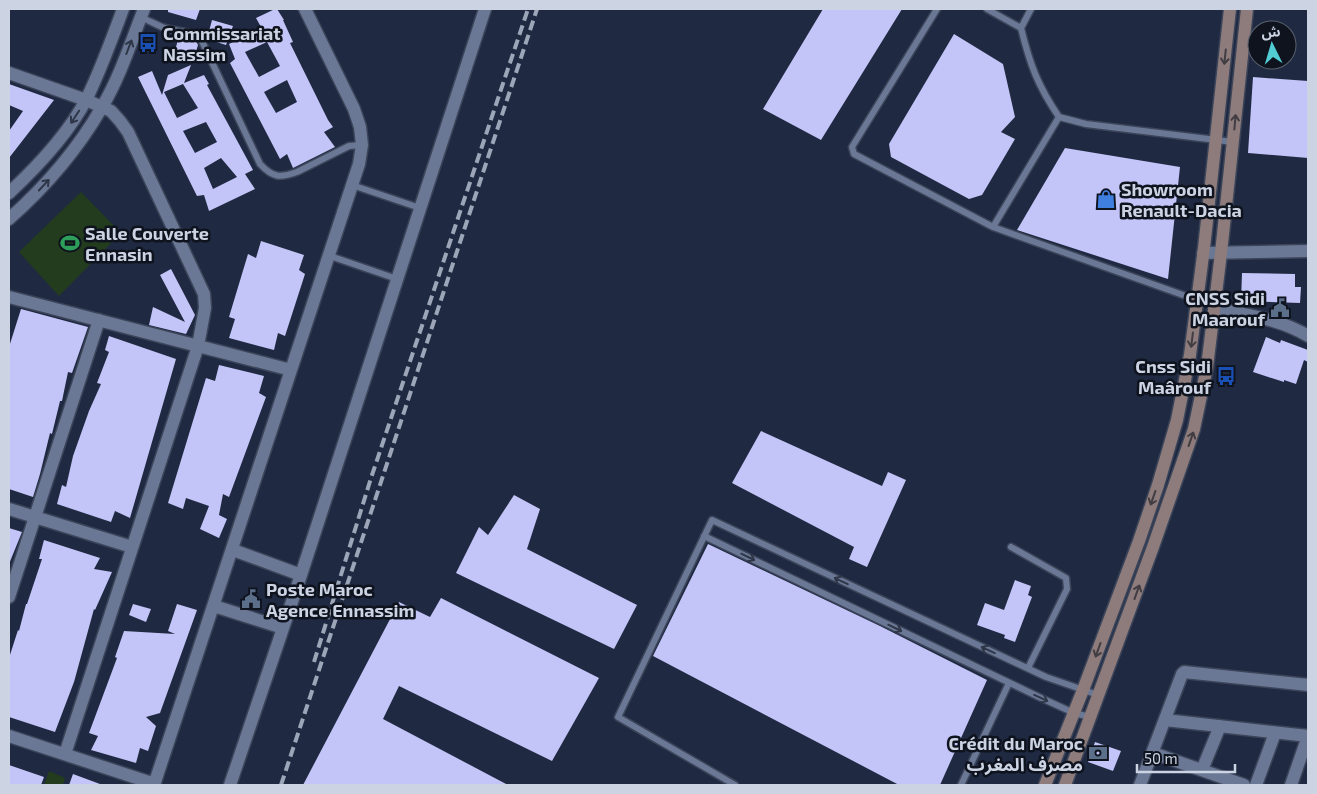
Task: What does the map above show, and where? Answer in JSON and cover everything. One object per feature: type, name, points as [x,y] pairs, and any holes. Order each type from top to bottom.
[{"type":"street","points":[[9,193],[46,154],[69,126],[86,100],[124,9]]},
{"type":"street","points":[[230,785],[301,575],[485,9]]},
{"type":"street","points":[[1045,785],[1083,690],[1138,541],[1178,420],[1190,356],[1230,9]]},
{"type":"street","points":[[1065,785],[1153,547],[1194,429],[1207,367],[1215,308],[1247,9]]},
{"type":"street","points":[[9,736],[154,785],[359,164],[362,145],[360,127],[354,109],[307,10]]},
{"type":"street","points":[[9,218],[61,166],[102,107],[119,72],[142,13]]},
{"type":"street","points":[[9,73],[86,100],[111,111],[128,132],[204,294],[205,308],[198,346],[65,754]]},
{"type":"street","points":[[1203,253],[1308,251]]},
{"type":"street","points":[[9,297],[291,370]]},
{"type":"street","points":[[1215,308],[1277,323],[1298,330],[1308,336]]},
{"type":"street","points":[[9,598],[99,320]]},
{"type":"street","points":[[9,509],[132,547]]},
{"type":"street","points":[[1138,541],[1153,547]]},
{"type":"street","points":[[233,550],[301,575]]},
{"type":"street","points":[[214,606],[283,628]]},
{"type":"street","points":[[1140,785],[1184,672],[1308,685]]},
{"type":"street","points":[[1165,720],[1308,736],[1291,785]]},
{"type":"street","points":[[1202,770],[1220,726]]},
{"type":"street","points":[[1256,785],[1275,733]]},
{"type":"street","points":[[1153,753],[1244,785]]},
{"type":"lane","points":[[937,9],[852,147],[854,154],[994,227],[1197,300]]},
{"type":"lane","points":[[987,9],[1021,28]]},
{"type":"lane","points":[[1031,9],[1021,28],[1033,72],[1042,92],[1059,118],[1086,124],[1233,142]]},
{"type":"lane","points":[[142,13],[162,27],[185,31],[200,37],[260,164],[268,173],[274,176],[288,175],[349,146],[362,145]]},
{"type":"lane","points":[[994,227],[1059,118]]},
{"type":"lane","points":[[352,185],[420,208]]},
{"type":"lane","points":[[330,256],[398,279]]},
{"type":"lane","points":[[735,785],[618,717],[712,520],[1028,668],[1098,695]]},
{"type":"lane","points":[[704,536],[1009,683],[1074,713],[1090,717]]},
{"type":"lane","points":[[1011,547],[1066,578],[1068,583],[1067,589],[1028,668]]},
{"type":"lane","points":[[961,785],[1009,683]]},
{"type":"green space","name":"Salle Couverte Ennasin","points":[[81,192],[121,233],[59,296],[19,252]]},
{"type":"green space","points":[[49,771],[65,778],[63,785],[44,785]]},
{"type":"building","points":[[168,9],[200,9],[196,20],[168,12]]},
{"type":"building","points":[[277,9],[293,42],[290,43],[333,127],[324,132],[335,147],[293,168],[287,154],[280,159],[230,63],[235,59],[229,44],[253,32],[266,36],[256,18]],"holes":[[[267,42],[280,66],[259,77],[245,52]],[[287,80],[297,102],[276,113],[264,92]]]},
{"type":"building","points":[[823,9],[902,9],[821,140],[763,109]]},
{"type":"building","points":[[212,20],[233,26],[226,45],[207,39]]},
{"type":"building","points":[[954,34],[1003,64],[1015,117],[1001,132],[1015,139],[982,195],[969,199],[891,157],[889,144]]},
{"type":"building","points":[[179,36],[196,41],[198,45],[193,61],[173,58]]},
{"type":"building","points":[[191,65],[184,83],[204,75],[209,84],[207,85],[253,170],[245,174],[255,189],[209,211],[204,195],[197,196],[138,77],[152,71],[162,95],[168,75]],"holes":[[[183,84],[198,108],[177,118],[164,92]],[[206,122],[217,142],[195,153],[183,131]],[[221,158],[237,177],[213,189],[204,168]]]},
{"type":"building","points":[[1253,77],[1308,81],[1308,158],[1248,153]]},
{"type":"building","points":[[9,84],[54,100],[9,158],[9,131],[23,111],[9,105]]},
{"type":"building","name":"Showroom Renault-Dacia","points":[[1065,148],[1180,167],[1168,279],[1017,230]]},
{"type":"building","points":[[261,241],[304,255],[299,270],[305,274],[285,336],[278,333],[274,350],[229,338],[235,319],[229,317],[248,254],[256,258]]},
{"type":"building","points":[[171,269],[195,315],[186,334],[149,325],[153,307],[185,322],[160,275]]},
{"type":"building","points":[[1242,273],[1295,274],[1295,287],[1301,287],[1300,303],[1241,301]]},
{"type":"building","points":[[21,309],[88,327],[72,373],[68,372],[62,401],[60,401],[52,434],[50,433],[33,497],[9,489],[9,347]]},
{"type":"building","points":[[109,336],[176,359],[130,518],[115,511],[111,522],[57,504],[62,485],[66,487],[73,456],[101,384],[97,383],[109,352],[105,350]]},
{"type":"building","points":[[1266,337],[1280,343],[1281,340],[1308,350],[1308,362],[1304,360],[1296,384],[1253,372]]},
{"type":"building","points":[[219,365],[264,376],[259,393],[266,397],[229,497],[223,494],[219,515],[227,519],[219,538],[200,529],[209,506],[186,498],[183,509],[168,503],[206,378],[215,381]]},
{"type":"building","points":[[761,431],[882,486],[888,472],[906,480],[867,567],[849,559],[854,547],[732,483]]},
{"type":"building","points":[[514,495],[540,509],[527,549],[637,605],[614,649],[456,573],[479,527],[488,535]]},
{"type":"building","points":[[9,528],[22,532],[9,564]]},
{"type":"building","points":[[44,540],[100,558],[94,569],[112,572],[94,609],[74,682],[55,732],[9,717],[9,658],[42,559],[39,559]]},
{"type":"building","points":[[708,544],[880,626],[987,680],[940,785],[899,785],[653,656]]},
{"type":"building","points":[[1015,580],[1031,586],[1028,595],[1032,597],[1015,642],[1004,638],[1005,635],[977,625],[985,603],[1004,610]]},
{"type":"building","points":[[441,598],[599,678],[552,761],[399,686],[383,719],[508,785],[303,785],[399,602],[430,617]]},
{"type":"building","points":[[133,604],[151,609],[146,622],[129,615]]},
{"type":"building","points":[[177,604],[197,610],[160,713],[146,717],[156,726],[148,751],[140,748],[136,763],[91,750],[98,736],[89,733],[117,658],[115,657],[124,631],[175,634],[168,631]]},
{"type":"building","points":[[1095,742],[1121,751],[1113,771],[1088,762]]},
{"type":"building","points":[[9,765],[44,777],[41,785],[9,785]]},
{"type":"building","points":[[73,774],[100,784],[100,785],[69,785]]},
{"type":"railway","points":[[314,662],[371,478],[528,9]]},
{"type":"railway","points":[[281,785],[537,9]]},
{"type":"place","name":"Commissariat Nassim","points":[[148,43]]},
{"type":"place","name":"Showroom Renault-Dacia","points":[[1106,199]]},
{"type":"place","name":"Salle Couverte Ennasin","points":[[70,243]]},
{"type":"place","name":"CNSS Sidi Maarouf","points":[[1280,308]]},
{"type":"place","name":"Cnss Sidi Maârouf","points":[[1226,376]]},
{"type":"place","name":"Poste Maroc Agence Ennassim","points":[[251,599]]},
{"type":"place","name":"Crédit du Maroc مصرف المغرب","points":[[1098,753]]}]
